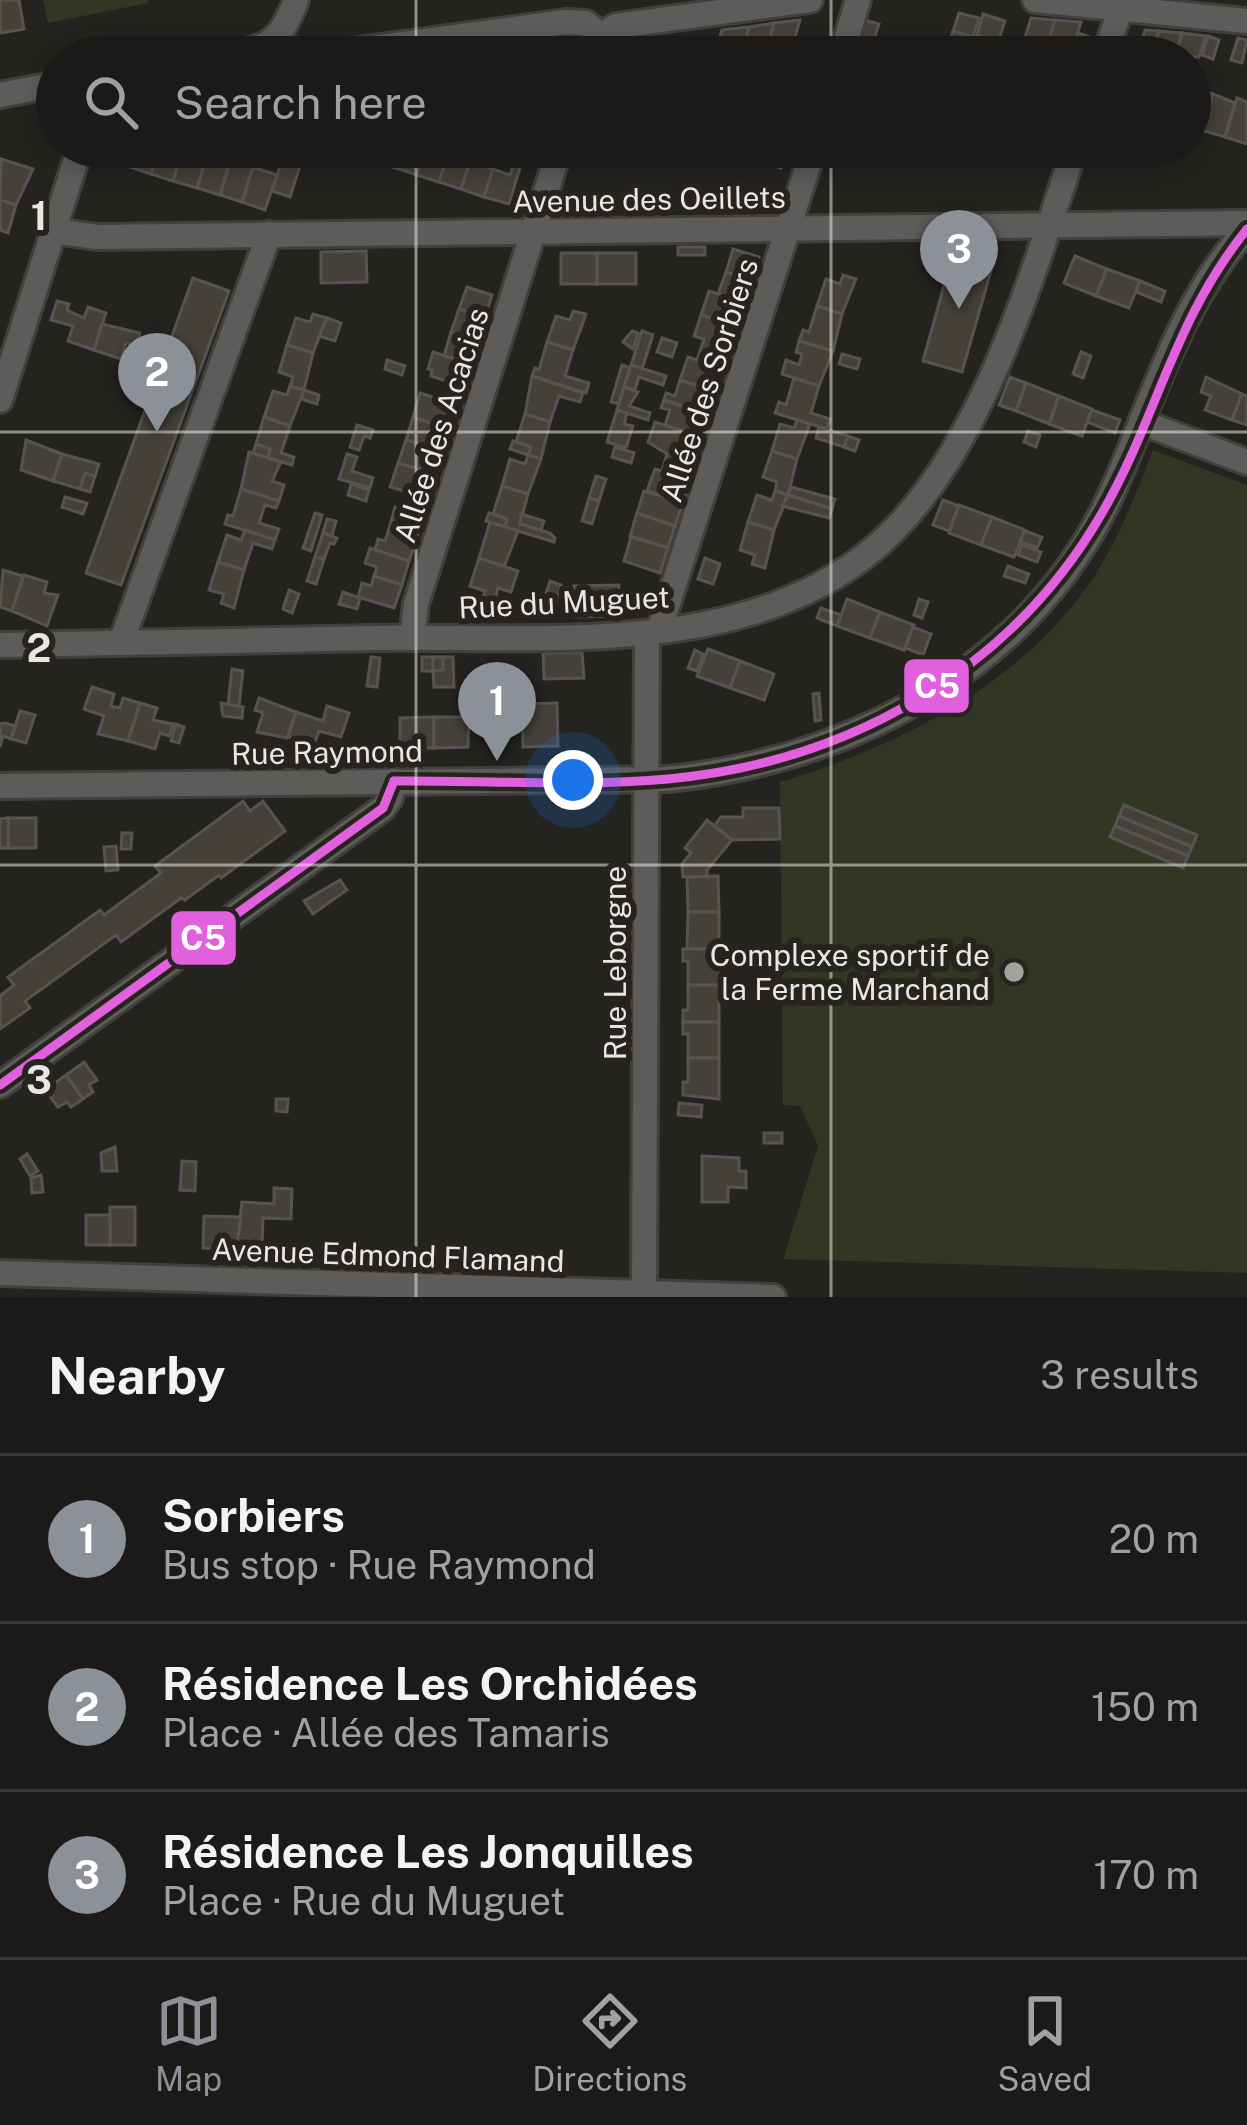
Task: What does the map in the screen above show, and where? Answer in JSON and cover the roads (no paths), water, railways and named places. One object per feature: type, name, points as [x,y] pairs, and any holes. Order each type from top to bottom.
[{"type":"street","points":[[278,36],[296,0]]},
{"type":"street","points":[[607,36],[621,25],[809,0]]},
{"type":"street","points":[[847,36],[858,0]]},
{"type":"street","points":[[1035,0],[1247,21]]},
{"type":"street","points":[[1112,36],[1121,7]]},
{"type":"street","points":[[466,36],[566,22],[586,23],[591,36]]},
{"type":"street","points":[[0,95],[36,88]]},
{"type":"street","points":[[0,400],[74,168]]},
{"type":"street","name":"Allée des Acacias","points":[[412,638],[416,604],[554,168]]},
{"type":"street","name":"Allée des Sorbiers","points":[[653,632],[808,168]]},
{"type":"street","name":"Rue du Muguet","points":[[0,645],[653,632],[740,616],[792,598],[844,571],[898,526],[939,473],[1012,325],[1068,168]]},
{"type":"street","name":"Avenue des Oeillets","points":[[54,231],[87,237],[791,226],[1247,226]]},
{"type":"street","name":"Rue Raymond","points":[[0,787],[646,780],[735,769],[838,740],[962,674],[1023,623],[1065,573],[1106,505],[1190,314],[1247,226]]},
{"type":"street","points":[[121,643],[269,234]]},
{"type":"street","points":[[1141,422],[1247,462]]},
{"type":"street","name":"Rue Leborgne","points":[[644,1295],[646,780],[653,632]]},
{"type":"street","points":[[0,1084],[382,808],[394,781]]},
{"type":"street","name":"Avenue Edmond Flamand","points":[[0,1273],[773,1297]]},
{"type":"place","name":"Résidence Les Jonquilles","points":[[959,309]]},
{"type":"place","name":"Résidence Les Orchidées","points":[[157,432]]},
{"type":"place","name":"Sorbiers","points":[[497,761]]},
{"type":"place","name":"Complexe sportif de la Ferme Marchand","points":[[1014,972]]}]
